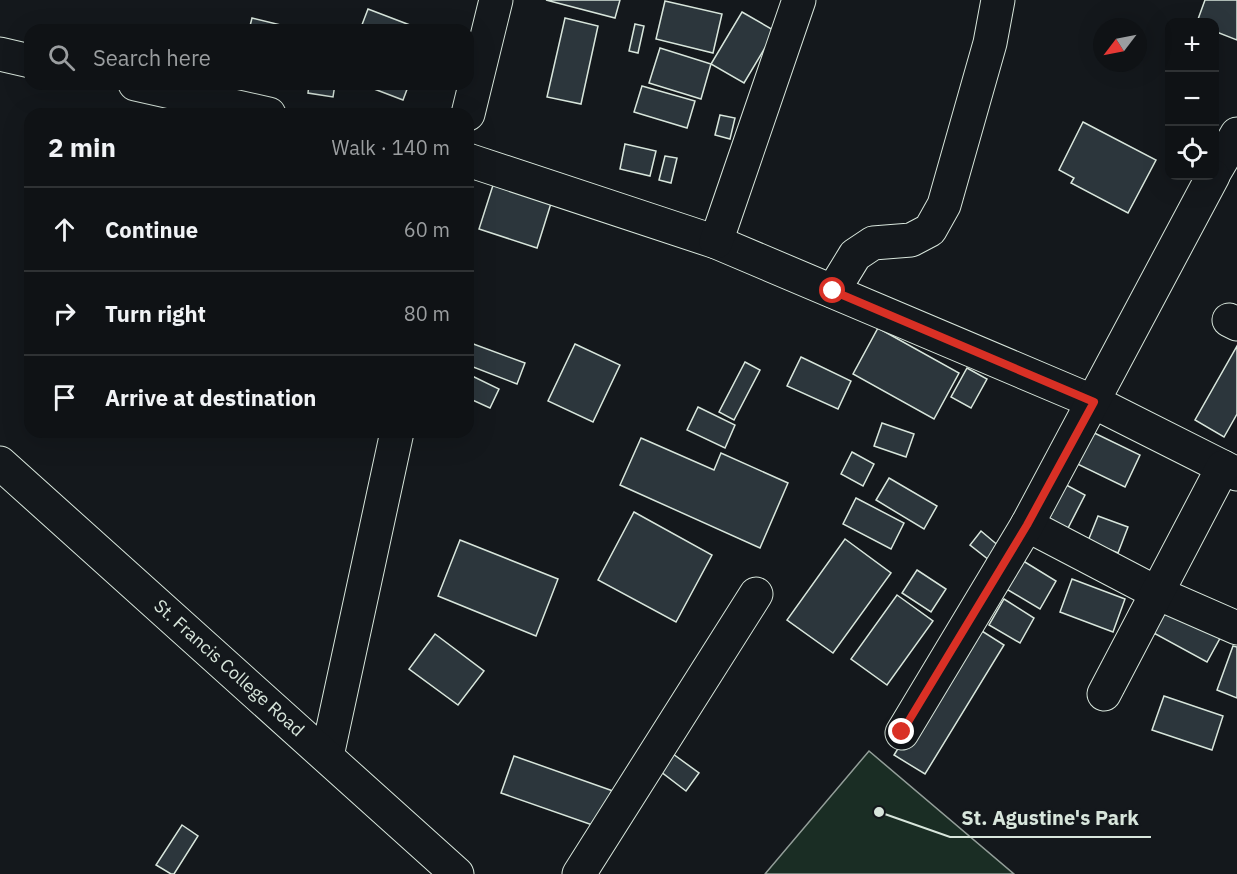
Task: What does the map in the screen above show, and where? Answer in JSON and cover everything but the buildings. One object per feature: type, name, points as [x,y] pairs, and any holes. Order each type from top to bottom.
[{"type":"street","points":[[474,90],[496,0]]},
{"type":"street","points":[[716,242],[799,0]]},
{"type":"street","points":[[833,291],[855,255],[873,243],[911,240],[930,230],[944,205],[990,43],[999,0]]},
{"type":"street","points":[[0,54],[24,59]]},
{"type":"street","points":[[162,90],[242,108]]},
{"type":"street","points":[[469,108],[474,90]]},
{"type":"street","points":[[1219,165],[1237,134]]},
{"type":"street","points":[[474,162],[716,242],[1094,402],[1230,470],[1157,593],[1104,694]]},
{"type":"street","points":[[902,732],[1027,525],[1211,180]]},
{"type":"street","points":[[327,756],[396,438]]},
{"type":"street","name":"St. Francis College Road","points":[[0,463],[457,874]]},
{"type":"street","points":[[1027,525],[1157,593],[1237,628]]},
{"type":"street","points":[[579,874],[756,594]]},
{"type":"green space","points":[[869,751],[1014,874],[765,874]]},
{"type":"place","name":"St. Agustine's Park","points":[[879,812]]},
{"type":"route","points":[[833,291],[1094,402],[996,579],[902,732]]}]
